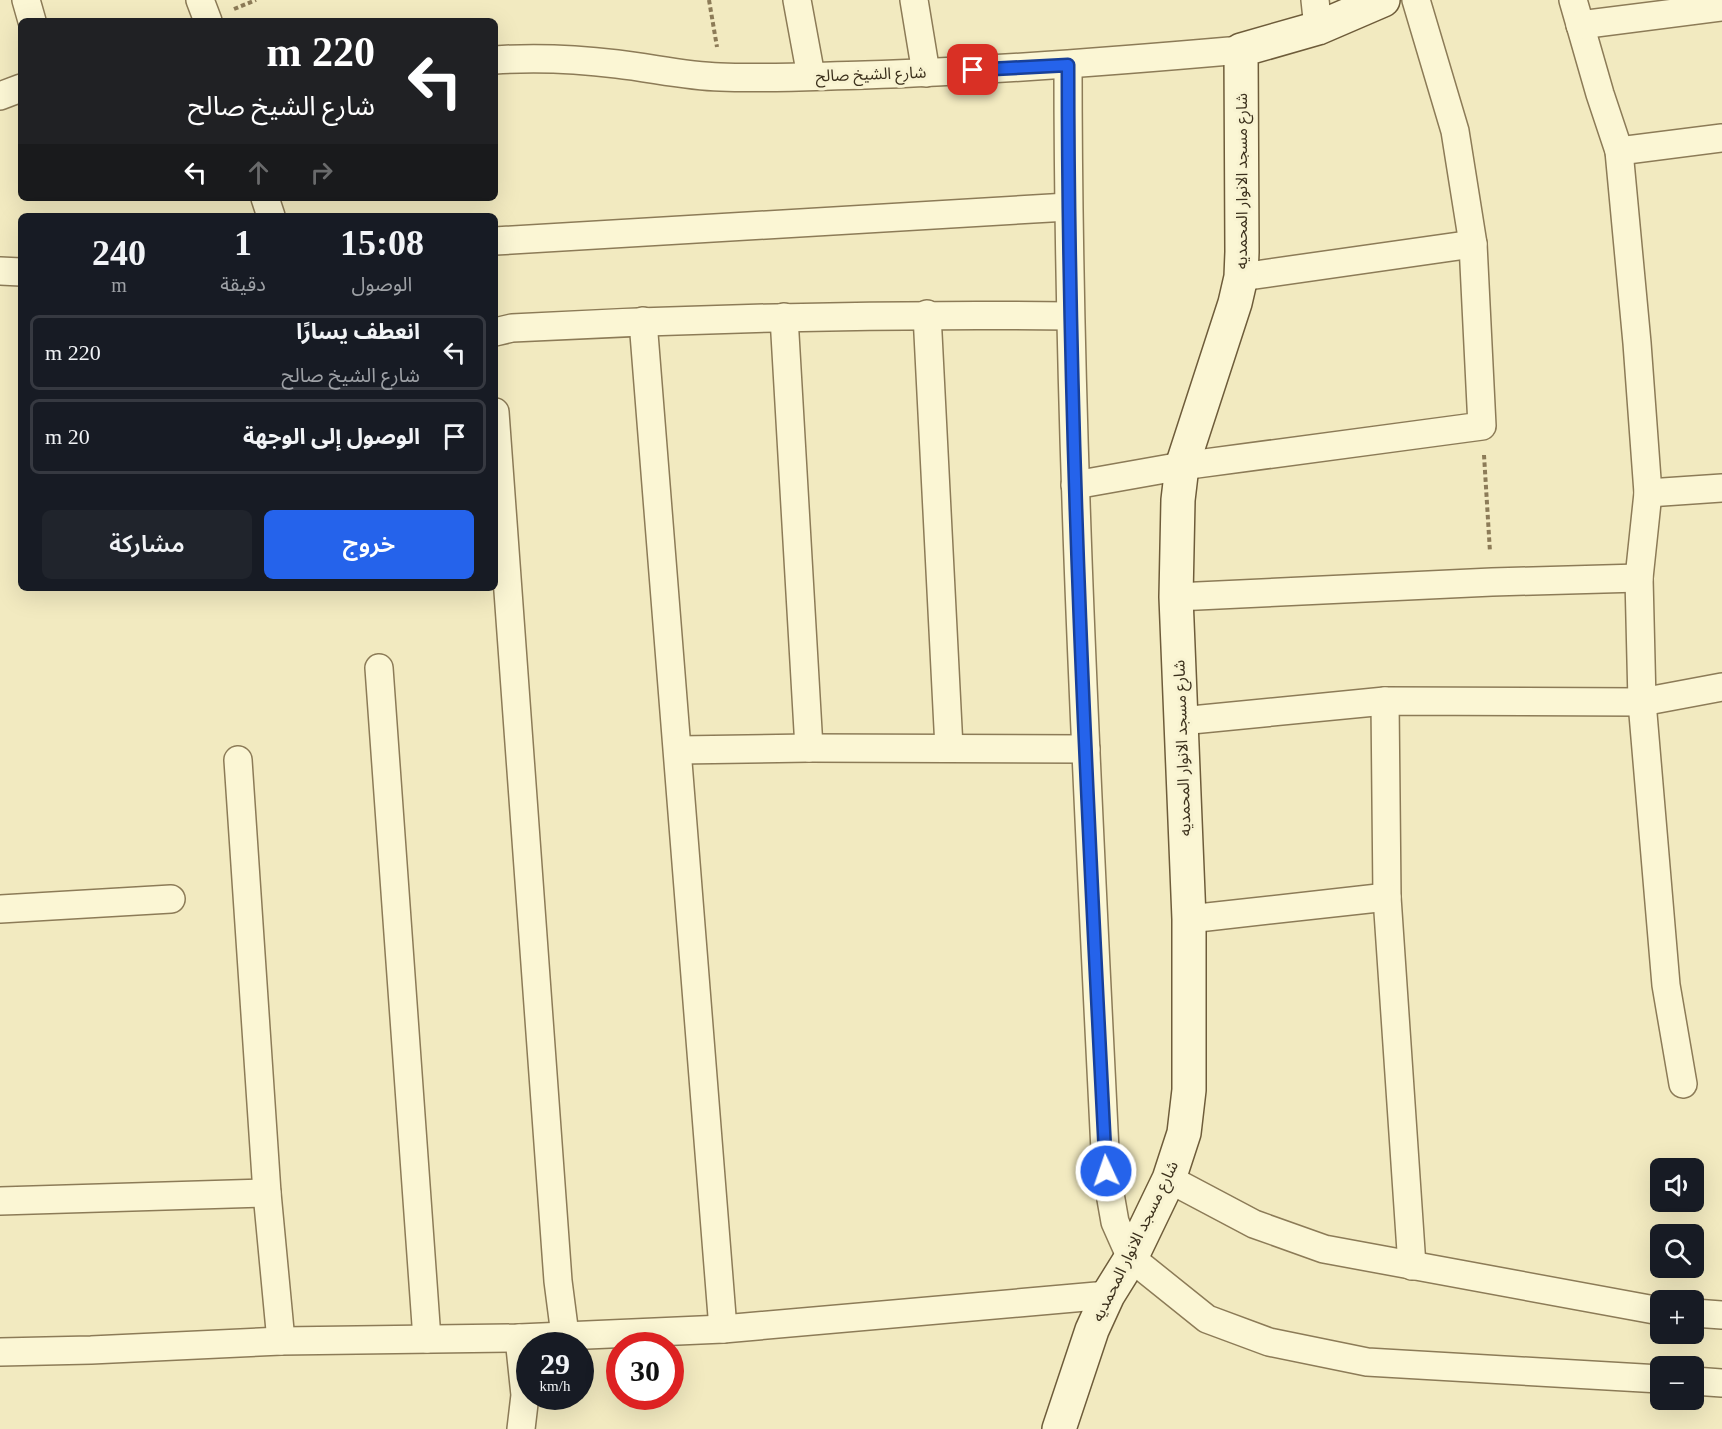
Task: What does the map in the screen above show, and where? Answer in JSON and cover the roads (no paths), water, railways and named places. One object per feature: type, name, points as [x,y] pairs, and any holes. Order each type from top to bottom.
[{"type":"street","points":[[26,0],[31,18]]},
{"type":"street","points":[[797,0],[811,76]]},
{"type":"street","points":[[914,0],[926,73]]},
{"type":"street","name":"شارع الشيخ صالح","points":[[498,60],[539,58],[588,61],[721,77],[926,73],[1068,65],[1241,50],[1316,14],[1383,0]]},
{"type":"street","points":[[1075,485],[1182,466],[1482,426],[1473,244],[1455,131],[1416,0]]},
{"type":"street","points":[[1683,1084],[1666,985],[1642,702],[1639,578],[1648,493],[1619,151],[1577,13],[1722,7]]},
{"type":"street","name":"شارع مسجد الانوار المحمديه","points":[[1059,1429],[1092,1330],[1169,1179],[1184,1133],[1189,1090],[1190,918],[1176,597],[1179,500],[1182,466],[1235,303],[1240,277],[1242,252],[1241,50]]},
{"type":"street","points":[[1068,65],[1068,207],[1075,485],[1106,1171],[1115,1222],[1131,1257],[1207,1319],[1269,1342],[1367,1362],[1650,1378]]},
{"type":"street","points":[[0,96],[18,89]]},
{"type":"street","points":[[1619,151],[1722,138]]},
{"type":"street","points":[[498,241],[1068,207]]},
{"type":"street","points":[[1240,277],[1473,244]]},
{"type":"street","points":[[0,271],[18,272]]},
{"type":"street","points":[[498,331],[512,328],[643,321],[784,317],[927,314],[1071,316]]},
{"type":"street","points":[[927,314],[949,748]]},
{"type":"street","points":[[784,317],[809,748]]},
{"type":"street","points":[[643,321],[679,750],[723,1329]]},
{"type":"street","points":[[498,453],[558,1281],[565,1332]]},
{"type":"street","points":[[1648,493],[1722,488]]},
{"type":"street","points":[[1176,597],[1492,582],[1639,578]]},
{"type":"street","points":[[379,668],[427,1339]]},
{"type":"street","points":[[1181,721],[1385,701],[1642,702],[1722,687]]},
{"type":"street","points":[[1385,701],[1387,897],[1412,1266]]},
{"type":"street","points":[[679,750],[1086,749]]},
{"type":"street","points":[[238,760],[267,1193],[281,1341]]},
{"type":"street","points":[[1190,918],[1387,897]]},
{"type":"street","points":[[0,909],[171,899]]},
{"type":"street","points":[[1169,1179],[1254,1224],[1324,1249],[1650,1309]]},
{"type":"street","points":[[0,1202],[267,1193]]},
{"type":"street","points":[[594,1334],[723,1329],[1108,1295]]},
{"type":"street","points":[[1704,1314],[1722,1315]]},
{"type":"street","points":[[0,1352],[281,1341],[516,1338]]},
{"type":"street","points":[[1704,1382],[1722,1383]]},
{"type":"street","points":[[521,1429],[523,1410]]}]
